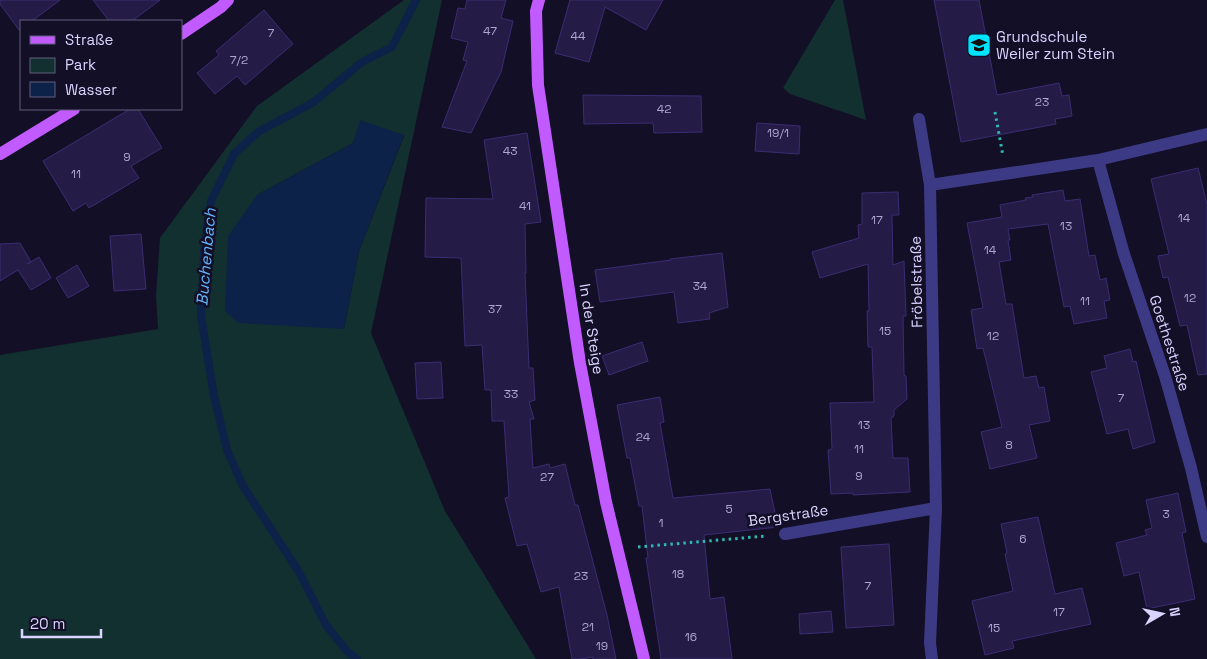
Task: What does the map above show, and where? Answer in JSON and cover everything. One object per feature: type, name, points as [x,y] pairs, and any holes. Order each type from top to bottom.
[{"type":"main road","points":[[182,33],[221,7],[228,0]]},
{"type":"main road","name":"In der Steige","points":[[539,0],[536,11],[538,85],[580,363],[606,502],[644,659]]},
{"type":"main road","points":[[0,154],[72,110]]},
{"type":"street","name":"Fröbelstraße","points":[[919,119],[930,185],[936,508],[930,643],[932,659]]},
{"type":"street","points":[[930,185],[1098,160],[1207,134]]},
{"type":"street","name":"Goethestraße","points":[[1098,160],[1124,254],[1165,376],[1184,440],[1207,537]]},
{"type":"street","name":"Bergstraße","points":[[785,534],[936,508]]},
{"type":"path","points":[[995,112],[1006,174]]},
{"type":"path","name":"Bergstraße","points":[[644,546],[785,534]]},
{"type":"green space","points":[[404,0],[442,0],[371,333],[445,511],[536,659],[0,659],[0,355],[158,329],[156,295],[160,238],[257,106]],"holes":[[[404,136],[359,251],[344,329],[257,195],[353,143]]]},
{"type":"green space","points":[[835,0],[843,0],[866,120],[790,94],[783,88]]},
{"type":"water","points":[[360,120],[404,135],[359,251],[344,329],[238,323],[225,311],[228,236],[257,195],[353,143]]},
{"type":"building","points":[[0,0],[60,0],[33,20],[20,20],[19,30],[0,4]]},
{"type":"building","points":[[93,0],[160,0],[133,20],[108,20]]},
{"type":"building","points":[[467,0],[506,0],[501,18],[513,21],[501,72],[471,133],[442,127],[467,61],[463,60],[468,42],[451,38],[458,8],[465,9]]},
{"type":"building","points":[[570,0],[663,0],[646,30],[605,7],[589,62],[555,53]]},
{"type":"building","points":[[934,0],[979,0],[997,95],[1059,83],[1062,96],[1069,95],[1072,116],[1055,119],[1056,124],[961,142]]},
{"type":"building","points":[[264,10],[293,44],[245,85],[237,76],[215,94],[197,73],[219,55],[216,51]]},
{"type":"building","points":[[583,95],[701,96],[702,132],[654,133],[653,123],[584,124]]},
{"type":"building","points":[[128,110],[139,110],[162,148],[131,166],[139,178],[89,208],[86,203],[73,211],[43,161]]},
{"type":"building","points":[[757,123],[800,126],[799,154],[755,151]]},
{"type":"building","points":[[527,133],[541,222],[525,224],[529,368],[533,368],[535,400],[529,402],[534,419],[530,419],[533,468],[549,464],[550,468],[565,464],[575,505],[578,505],[607,615],[616,659],[593,659],[593,657],[572,659],[559,587],[541,592],[527,544],[517,546],[505,498],[509,497],[504,421],[492,421],[491,390],[485,390],[482,345],[465,346],[461,258],[425,257],[426,198],[493,199],[484,140]]},
{"type":"building","points":[[1198,168],[1207,204],[1207,374],[1198,375],[1187,325],[1180,326],[1168,277],[1163,278],[1158,256],[1169,254],[1151,179]]},
{"type":"building","points":[[1063,190],[1065,201],[1080,199],[1089,256],[1095,255],[1100,280],[1106,278],[1110,300],[1104,301],[1107,318],[1074,324],[1070,306],[1064,307],[1048,224],[1008,229],[1011,260],[999,262],[1006,304],[1012,304],[1024,378],[1036,376],[1039,388],[1044,387],[1050,421],[1029,425],[1037,458],[990,469],[981,432],[1002,427],[983,348],[977,349],[971,310],[983,308],[967,223],[1002,217],[1000,205],[1026,200],[1025,198],[1033,197],[1032,195]]},
{"type":"building","points":[[898,192],[899,215],[892,215],[893,265],[904,261],[906,316],[903,316],[904,375],[906,376],[907,399],[894,410],[894,416],[891,418],[893,458],[908,458],[910,492],[853,495],[853,493],[831,494],[828,450],[832,449],[830,403],[874,402],[872,347],[868,347],[868,264],[820,278],[812,252],[859,238],[858,225],[862,224],[862,193]]},
{"type":"building","points":[[141,234],[146,289],[114,291],[110,236]]},
{"type":"building","points":[[20,243],[31,262],[39,257],[51,278],[31,290],[18,270],[0,281],[0,244]]},
{"type":"building","points":[[722,253],[728,307],[709,313],[710,319],[678,323],[674,292],[600,302],[595,270]]},
{"type":"building","points":[[77,265],[89,286],[68,298],[56,278]]},
{"type":"building","points":[[642,342],[648,361],[609,375],[602,356]]},
{"type":"building","points":[[1130,349],[1133,362],[1136,361],[1155,442],[1133,449],[1128,429],[1107,434],[1091,372],[1107,368],[1104,356]]},
{"type":"building","points":[[441,362],[443,398],[417,399],[415,363]]},
{"type":"building","points":[[660,397],[664,422],[660,423],[673,498],[770,489],[778,527],[704,535],[710,599],[724,597],[732,659],[661,659],[646,558],[648,558],[642,506],[639,506],[630,458],[627,458],[617,405]]},
{"type":"building","points":[[1178,493],[1186,532],[1182,533],[1195,599],[1147,609],[1139,572],[1124,576],[1116,543],[1147,535],[1145,530],[1152,528],[1146,500]]},
{"type":"building","points":[[1038,517],[1055,594],[1082,588],[1091,624],[1012,641],[1014,648],[985,655],[972,601],[1013,591],[1001,524]]},
{"type":"building","points":[[889,544],[894,625],[846,628],[841,547]]},
{"type":"building","points":[[831,611],[833,632],[800,634],[799,614]]},
{"type":"waterway","name":"Buchenbach","points":[[357,659],[346,650],[326,625],[299,572],[243,486],[227,450],[214,396],[201,316],[204,251],[211,201],[234,154],[258,132],[314,102],[362,62],[392,47],[416,0]]},
{"type":"place","name":"Grundschule Weiler zum Stein","points":[[979,45]]}]
